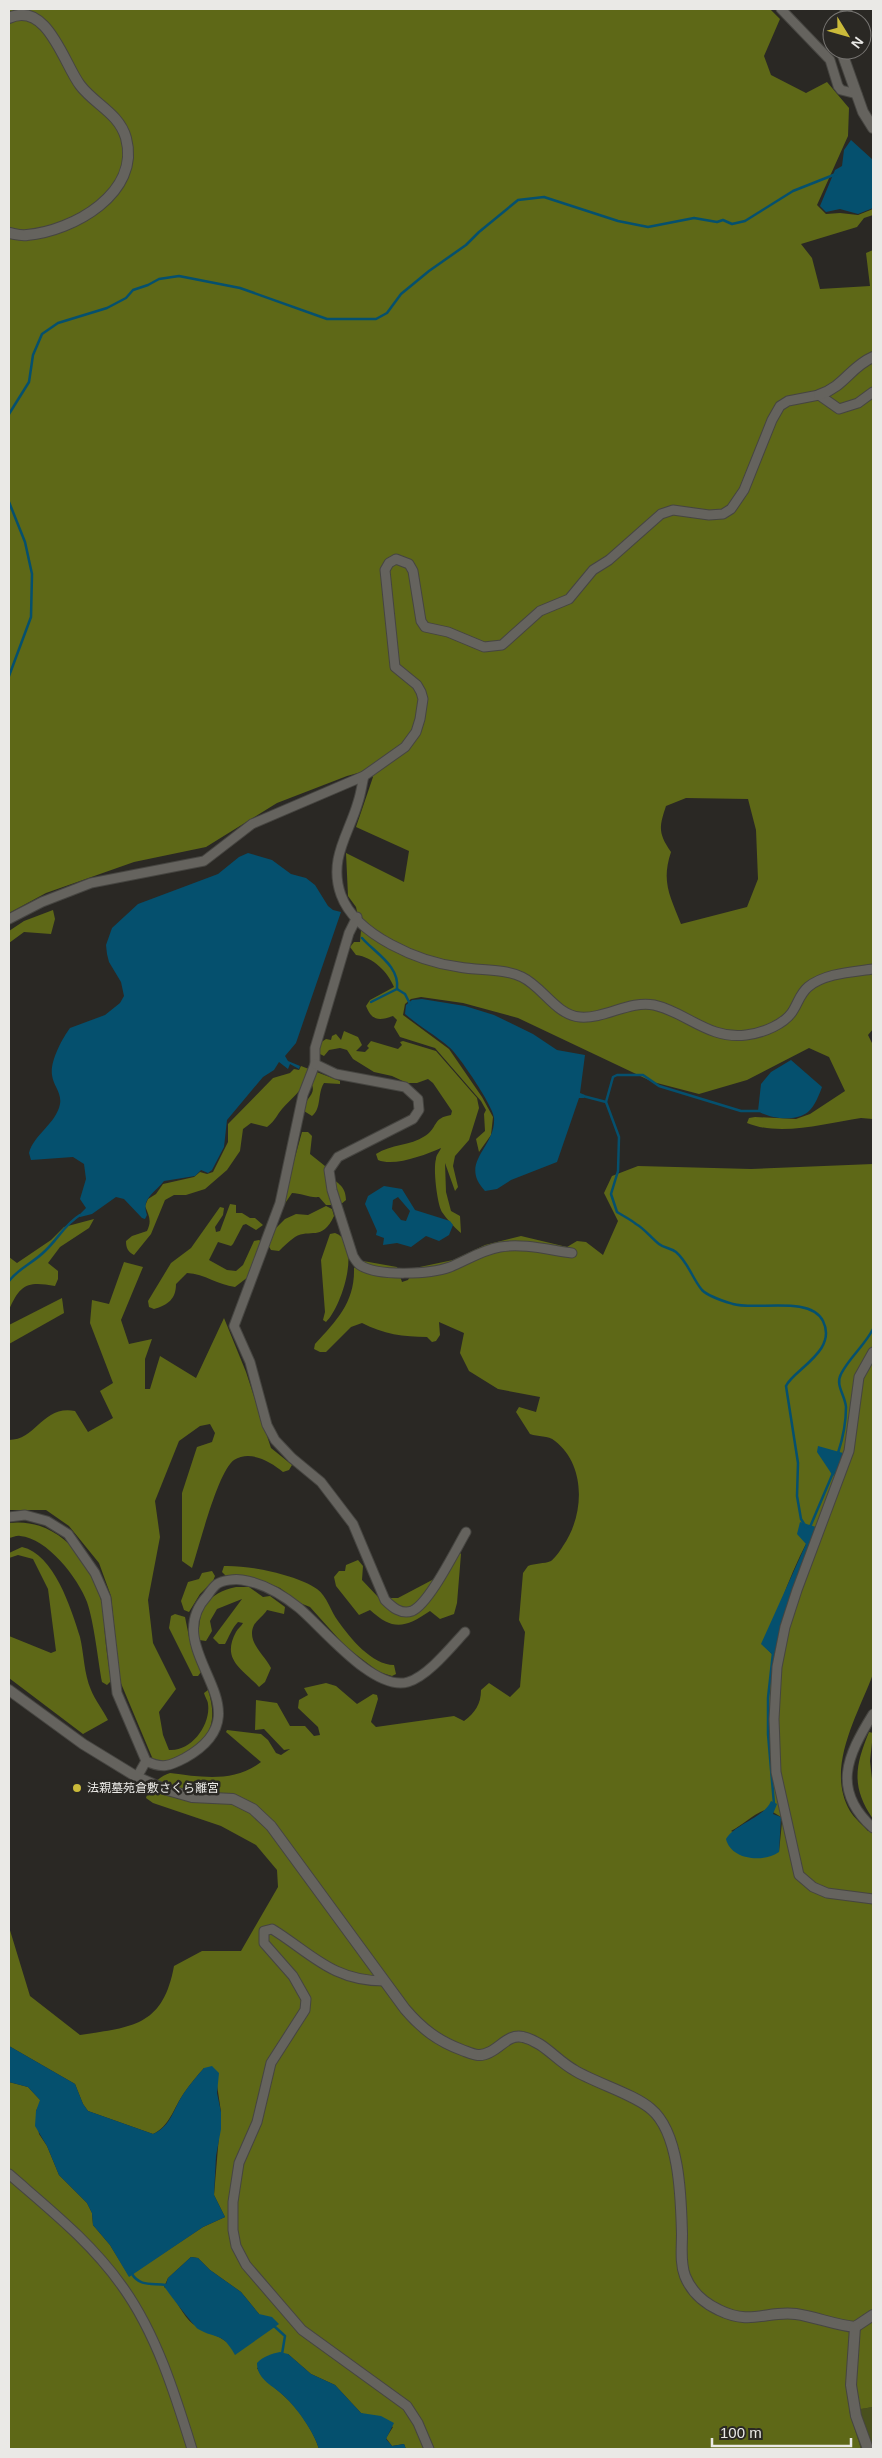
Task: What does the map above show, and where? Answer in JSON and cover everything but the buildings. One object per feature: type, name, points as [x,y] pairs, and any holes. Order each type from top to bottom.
[{"type":"street","points":[[781,9],[830,60],[841,90],[857,94]]},
{"type":"street","points":[[9,18],[14,15],[28,15],[46,25],[56,37],[68,66],[80,86],[118,122],[126,137],[129,155],[126,168],[115,191],[88,214],[54,230],[25,236],[9,233]]},
{"type":"street","points":[[845,60],[863,112],[873,128]]},
{"type":"street","points":[[9,919],[42,902],[91,883],[204,861],[252,824],[364,776],[404,747],[416,732],[423,699],[417,685],[395,667],[385,570],[389,563],[396,559],[409,564],[413,571],[421,621],[425,627],[448,632],[484,647],[502,645],[540,611],[569,599],[590,574],[662,514],[673,510],[709,515],[722,514],[731,509],[744,490],[772,420],[780,406],[788,401],[819,395],[833,390],[844,382],[855,369],[873,357]]},
{"type":"street","points":[[819,395],[839,409],[858,402],[873,392]]},
{"type":"street","points":[[364,776],[358,802],[339,850],[336,865],[337,880],[342,897],[357,917],[394,947],[409,954],[458,967],[511,972],[524,978],[571,1016],[599,1015],[649,1005],[656,1006],[720,1034],[749,1035],[781,1022],[794,1009],[800,996],[817,981],[873,969]]},
{"type":"street","points":[[357,917],[349,933],[315,1048],[315,1064],[303,1095],[280,1203],[234,1326],[250,1362],[267,1425],[275,1440],[292,1458],[321,1482],[353,1524],[385,1600],[394,1608],[403,1612],[412,1611],[420,1605],[442,1575],[466,1532]]},
{"type":"street","points":[[315,1064],[336,1074],[406,1087],[418,1099],[418,1110],[413,1119],[338,1157],[328,1170],[332,1190],[353,1256],[359,1265],[371,1270],[430,1272],[450,1267],[479,1253],[501,1247],[520,1246],[572,1253]]},
{"type":"street","points":[[873,1352],[859,1377],[849,1451],[796,1590],[785,1627],[777,1667],[774,1720],[776,1772],[799,1875],[813,1887],[827,1893],[873,1899]]},
{"type":"street","points":[[9,1516],[24,1515],[47,1521],[68,1534],[95,1573],[106,1598],[117,1693],[146,1761],[156,1766],[169,1766],[207,1742],[216,1730],[219,1713],[216,1698],[197,1650],[192,1622],[198,1605],[217,1584],[235,1579],[265,1586],[299,1608],[376,1676],[396,1683],[408,1682],[417,1677],[438,1660],[465,1632]]},
{"type":"street","points":[[9,1690],[83,1744],[136,1777],[164,1789],[192,1796],[233,1799],[253,1809],[271,1826],[384,1981],[414,2020],[429,2034],[447,2045],[476,2056],[490,2053],[514,2036],[539,2043],[571,2068],[650,2108],[658,2116],[673,2147],[681,2214],[684,2275],[690,2286],[709,2304],[719,2310],[752,2319],[794,2314],[855,2328],[873,2315]]},
{"type":"street","points":[[873,1714],[855,1743],[847,1770],[849,1796],[860,1816],[873,1828]]},
{"type":"street","points":[[136,1777],[146,1761]]},
{"type":"street","points":[[384,1981],[368,1981],[329,1969],[272,1929],[264,1931],[262,1938],[264,1943],[298,1982],[306,1999],[305,2010],[271,2063],[257,2122],[246,2143],[235,2182],[233,2230],[236,2246],[246,2265],[302,2330],[407,2406],[418,2422],[429,2449]]},
{"type":"street","points":[[9,2174],[72,2229],[122,2286],[141,2315],[155,2345],[192,2449]]},
{"type":"street","points":[[855,2328],[851,2385],[856,2416],[868,2449]]},
{"type":"green space","points":[[9,9],[770,9],[780,19],[764,56],[771,75],[806,93],[827,82],[849,108],[848,136],[817,205],[826,214],[858,215],[873,209],[873,215],[864,218],[857,227],[801,244],[812,258],[820,289],[870,286],[866,253],[873,250],[873,1029],[868,1035],[873,1045],[873,1119],[861,1118],[789,1129],[760,1127],[747,1123],[749,1118],[755,1117],[796,1119],[810,1114],[845,1091],[829,1057],[809,1048],[747,1080],[699,1094],[653,1082],[518,1018],[463,1003],[421,997],[411,999],[405,1004],[403,1015],[449,1049],[482,1097],[493,1117],[491,1135],[479,1152],[476,1139],[485,1131],[484,1114],[486,1110],[481,1101],[435,1048],[400,1037],[394,1027],[397,1020],[393,1016],[384,1019],[373,1017],[366,1006],[370,1000],[394,987],[388,976],[379,966],[362,956],[356,955],[350,947],[354,942],[360,942],[361,930],[356,907],[348,896],[346,853],[404,882],[409,851],[356,827],[373,777],[369,770],[347,776],[277,803],[206,847],[134,862],[46,893],[9,913]],"holes":[[[686,798],[748,799],[756,830],[758,879],[747,907],[681,924],[668,889],[667,872],[671,852],[661,830],[666,806]]]},
{"type":"green space","points":[[53,910],[55,919],[51,934],[24,932],[9,943],[9,931],[24,921]]},
{"type":"green space","points":[[344,1031],[358,1037],[362,1045],[356,1051],[365,1052],[369,1048],[367,1046],[371,1041],[398,1049],[402,1045],[400,1042],[403,1041],[436,1051],[477,1098],[479,1108],[469,1140],[455,1156],[453,1166],[458,1187],[455,1191],[445,1163],[446,1192],[451,1211],[460,1216],[461,1233],[444,1215],[440,1206],[435,1163],[441,1148],[427,1154],[392,1162],[378,1160],[376,1154],[425,1136],[441,1118],[451,1115],[452,1111],[433,1083],[428,1079],[417,1083],[407,1083],[392,1076],[374,1072],[353,1059],[347,1050],[340,1048],[329,1050],[324,1056],[318,1053],[320,1043],[326,1039],[331,1040],[332,1036],[336,1034],[341,1040]]},
{"type":"green space","points":[[301,1066],[340,1081],[340,1084],[324,1083],[317,1109],[312,1116],[304,1111],[306,1101],[313,1088],[308,1078],[267,1127],[251,1123],[243,1129],[240,1151],[227,1170],[205,1189],[186,1195],[174,1195],[165,1200],[151,1234],[134,1255],[130,1253],[126,1241],[132,1236],[147,1231],[149,1227],[149,1218],[145,1206],[148,1199],[156,1194],[163,1184],[194,1177],[200,1172],[207,1174],[213,1172],[228,1142],[228,1124],[273,1078],[290,1073],[294,1069],[299,1070]]},
{"type":"green space","points":[[302,1132],[308,1132],[312,1136],[310,1154],[325,1166],[325,1174],[342,1187],[346,1200],[340,1205],[326,1205],[319,1197],[292,1193],[284,1205],[282,1204]]},
{"type":"green space","points":[[873,1164],[873,1674],[846,1742],[841,1777],[843,1794],[850,1811],[868,1831],[873,1826],[873,2407],[849,2411],[861,2449],[406,2449],[404,2444],[392,2446],[386,2438],[393,2427],[361,2413],[335,2385],[311,2374],[288,2354],[257,2368],[266,2380],[300,2414],[319,2449],[9,2449],[9,2082],[28,2087],[41,2101],[36,2111],[39,2134],[47,2146],[59,2175],[87,2203],[92,2213],[93,2225],[110,2245],[129,2276],[203,2227],[225,2217],[214,2195],[221,2112],[217,2085],[204,2068],[184,2093],[168,2121],[159,2131],[153,2134],[88,2111],[75,2084],[9,2046],[9,1927],[30,1996],[80,2035],[116,2029],[143,2020],[162,2001],[169,1986],[174,1966],[202,1951],[241,1951],[278,1887],[277,1870],[256,1845],[221,1826],[153,1803],[146,1798],[152,1786],[158,1779],[170,1773],[205,1777],[229,1776],[251,1769],[261,1762],[226,1732],[227,1730],[261,1734],[268,1740],[276,1753],[281,1755],[290,1749],[284,1750],[264,1729],[255,1730],[256,1700],[277,1703],[290,1726],[305,1726],[314,1736],[320,1735],[318,1727],[298,1708],[299,1700],[308,1695],[304,1688],[326,1683],[336,1686],[357,1704],[373,1694],[377,1695],[378,1699],[371,1722],[376,1727],[454,1716],[464,1721],[477,1708],[481,1690],[489,1683],[510,1697],[520,1687],[525,1632],[519,1620],[523,1573],[528,1566],[548,1562],[554,1558],[570,1534],[575,1520],[579,1492],[573,1464],[565,1451],[555,1441],[530,1434],[516,1412],[519,1407],[536,1412],[540,1397],[498,1389],[469,1371],[460,1353],[464,1333],[439,1322],[440,1335],[436,1341],[432,1342],[427,1337],[394,1334],[362,1323],[351,1327],[326,1352],[314,1349],[315,1344],[331,1327],[348,1301],[354,1280],[354,1268],[363,1261],[397,1267],[402,1282],[408,1280],[415,1268],[453,1260],[485,1245],[521,1236],[567,1247],[577,1241],[586,1242],[603,1255],[618,1221],[604,1193],[612,1176],[638,1166],[751,1169]],"holes":[[[815,1527],[784,1614],[774,1656],[767,1649],[776,1617],[793,1571]],[[768,1809],[781,1817],[779,1852],[731,1831]],[[191,2257],[198,2258],[210,2270],[241,2292],[259,2314],[228,2343],[189,2321],[169,2290],[164,2287],[168,2278]]]},
{"type":"green space","points":[[230,1204],[236,1205],[236,1213],[242,1213],[250,1218],[255,1218],[263,1225],[256,1230],[246,1224],[243,1225],[231,1246],[218,1242],[209,1260],[227,1270],[236,1271],[243,1265],[254,1241],[259,1240],[262,1242],[248,1277],[235,1287],[200,1275],[187,1273],[176,1284],[175,1294],[170,1301],[154,1309],[149,1307],[148,1301],[171,1263],[191,1248],[220,1207],[224,1208],[223,1215],[215,1227],[216,1232],[220,1231]]},
{"type":"green space","points":[[326,1206],[332,1209],[334,1216],[325,1229],[320,1232],[295,1237],[279,1251],[271,1250],[268,1245],[275,1229],[285,1219],[296,1214],[308,1215]]},
{"type":"green space","points":[[94,1219],[89,1228],[60,1247],[48,1263],[58,1271],[58,1279],[55,1286],[38,1284],[26,1286],[17,1295],[9,1310],[9,1257],[17,1263],[51,1240],[64,1227]]},
{"type":"green space","points":[[335,1233],[343,1239],[348,1249],[347,1276],[338,1304],[326,1322],[323,1320],[325,1312],[321,1260],[330,1234]]},
{"type":"green space","points":[[124,1262],[143,1267],[121,1320],[129,1344],[152,1339],[145,1359],[145,1389],[150,1389],[160,1356],[196,1378],[224,1318],[246,1372],[271,1448],[292,1465],[289,1470],[283,1472],[260,1458],[247,1456],[234,1460],[228,1467],[216,1493],[192,1568],[182,1561],[182,1493],[197,1447],[212,1442],[215,1433],[210,1424],[200,1426],[179,1441],[155,1501],[160,1537],[148,1600],[153,1643],[176,1689],[159,1712],[163,1735],[169,1750],[185,1747],[198,1736],[203,1728],[208,1712],[208,1703],[204,1693],[208,1690],[211,1701],[212,1720],[210,1729],[199,1743],[177,1757],[158,1762],[154,1762],[120,1681],[111,1596],[99,1563],[69,1526],[46,1510],[9,1510],[9,1440],[19,1439],[55,1413],[64,1411],[75,1411],[88,1432],[113,1418],[100,1391],[113,1383],[90,1323],[92,1300],[109,1304]]},
{"type":"green space","points":[[62,1298],[64,1313],[9,1344],[9,1325]]},
{"type":"green space","points":[[9,1523],[27,1523],[43,1527],[58,1535],[82,1559],[91,1574],[104,1611],[105,1641],[111,1681],[107,1685],[102,1682],[94,1630],[87,1602],[77,1582],[51,1551],[41,1544],[30,1538],[20,1536],[9,1538]]},
{"type":"green space","points":[[22,1547],[33,1552],[43,1560],[60,1584],[80,1637],[89,1684],[108,1720],[83,1734],[9,1678],[9,1636],[51,1653],[56,1651],[48,1589],[33,1559],[18,1555],[9,1558],[9,1553]]},
{"type":"green space","points":[[459,1552],[461,1554],[457,1603],[454,1614],[440,1619],[430,1611],[413,1621],[399,1625],[392,1624],[378,1617],[370,1610],[359,1615],[336,1586],[334,1577],[339,1571],[345,1571],[346,1565],[358,1560],[363,1566],[362,1580],[379,1598],[398,1598],[448,1570]]},
{"type":"green space","points":[[224,1566],[246,1567],[285,1575],[298,1579],[317,1589],[324,1596],[338,1621],[355,1642],[378,1661],[394,1665],[396,1674],[392,1676],[379,1672],[346,1647],[310,1607],[300,1603],[280,1588],[257,1579],[226,1576],[222,1572]]},
{"type":"green space","points":[[212,1571],[215,1576],[213,1581],[200,1594],[189,1612],[184,1610],[181,1601],[188,1582],[199,1579],[202,1573]]},
{"type":"green space","points":[[236,1587],[249,1587],[263,1597],[270,1596],[285,1607],[284,1614],[267,1610],[254,1625],[252,1631],[252,1637],[257,1648],[271,1668],[265,1682],[259,1687],[240,1669],[232,1657],[232,1642],[243,1623],[238,1622],[236,1624],[225,1644],[219,1644],[213,1638],[242,1599],[217,1609],[210,1621],[212,1631],[206,1641],[199,1640],[202,1612],[210,1599],[225,1590]]},
{"type":"green space","points":[[175,1614],[185,1617],[189,1637],[201,1667],[201,1672],[198,1676],[193,1676],[169,1628],[171,1616]]},
{"type":"green space","points":[[869,1732],[873,1733],[870,1761],[873,1788],[873,1819],[861,1797],[857,1776],[861,1755]]},
{"type":"green space","points":[[873,2407],[873,2449],[861,2449],[848,2411]]},
{"type":"water","points":[[851,140],[873,160],[873,208],[858,214],[840,209],[826,212],[820,206],[835,170],[842,166],[844,150]]},
{"type":"water","points":[[248,853],[272,860],[291,874],[306,878],[315,885],[328,906],[333,910],[341,912],[296,1043],[285,1056],[288,1061],[300,1066],[299,1069],[290,1064],[288,1069],[279,1062],[274,1070],[263,1077],[227,1120],[224,1147],[212,1170],[208,1173],[201,1170],[195,1176],[164,1181],[147,1200],[147,1215],[145,1219],[124,1199],[116,1197],[92,1214],[80,1217],[79,1215],[86,1208],[80,1199],[86,1179],[84,1164],[73,1157],[31,1160],[29,1153],[35,1140],[58,1111],[60,1096],[53,1079],[52,1069],[57,1050],[70,1028],[105,1015],[120,1003],[124,996],[121,982],[109,962],[107,954],[106,945],[112,928],[138,904],[218,874],[239,857]]},
{"type":"water","points":[[422,999],[465,1006],[494,1015],[533,1034],[557,1050],[585,1055],[580,1093],[585,1095],[584,1098],[579,1098],[557,1162],[511,1180],[497,1189],[485,1191],[478,1181],[475,1172],[480,1155],[490,1138],[494,1118],[488,1103],[475,1081],[454,1052],[405,1014],[406,1005],[412,1000]]},
{"type":"water","points":[[791,1060],[822,1087],[813,1107],[803,1115],[790,1118],[763,1114],[758,1111],[761,1084],[771,1072]]},
{"type":"water","points":[[384,1186],[402,1189],[415,1210],[450,1221],[453,1225],[449,1235],[439,1241],[426,1236],[411,1247],[397,1243],[383,1245],[384,1238],[376,1235],[377,1231],[365,1204],[368,1196]],"holes":[[[398,1197],[410,1211],[406,1221],[401,1220],[392,1209],[393,1200]]]},
{"type":"water","points":[[818,1446],[843,1453],[836,1473],[833,1476],[817,1452]]},
{"type":"water","points":[[800,1522],[816,1527],[784,1614],[774,1656],[761,1644],[806,1544],[797,1534]]},
{"type":"water","points":[[771,1801],[777,1804],[773,1814],[781,1817],[779,1852],[765,1858],[748,1858],[734,1851],[726,1839],[736,1829],[762,1812]]},
{"type":"water","points":[[9,2046],[75,2084],[88,2111],[153,2134],[168,2122],[184,2093],[201,2071],[212,2066],[219,2073],[217,2093],[221,2112],[214,2195],[225,2217],[203,2227],[129,2277],[110,2245],[93,2225],[92,2213],[87,2203],[59,2175],[47,2146],[35,2126],[36,2111],[40,2100],[28,2087],[9,2082]]},
{"type":"water","points":[[191,2257],[198,2258],[210,2270],[241,2292],[259,2314],[272,2317],[279,2324],[235,2355],[223,2339],[198,2329],[163,2284],[166,2284],[168,2278]]},
{"type":"water","points":[[280,2352],[288,2354],[311,2374],[335,2385],[361,2413],[381,2416],[394,2423],[386,2439],[392,2446],[404,2444],[406,2449],[319,2449],[309,2428],[289,2401],[260,2374],[257,2363],[268,2356]]},
{"type":"waterway","points":[[9,414],[29,382],[33,355],[42,334],[58,323],[107,308],[126,298],[133,290],[159,279],[179,276],[240,288],[327,319],[376,319],[387,313],[401,294],[429,271],[466,245],[518,200],[544,197],[618,221],[648,227],[694,218],[717,222],[723,220],[732,224],[745,221],[793,191],[836,174]]},
{"type":"waterway","points":[[9,502],[25,542],[32,574],[31,617],[9,676]]},
{"type":"waterway","points":[[362,938],[386,960],[395,973],[397,989],[405,994],[410,1004]]},
{"type":"waterway","points":[[371,1002],[397,989]]},
{"type":"waterway","points":[[760,1111],[741,1111],[659,1086],[643,1075],[617,1075],[613,1077],[606,1102],[619,1137],[618,1171],[611,1194],[617,1212],[639,1226],[659,1244],[676,1252],[684,1260],[702,1290],[708,1295],[725,1302],[743,1306],[781,1305],[807,1308],[816,1313],[823,1321],[826,1332],[825,1342],[820,1351],[786,1386],[798,1463],[797,1496],[801,1519],[806,1527]]},
{"type":"waterway","points":[[583,1096],[606,1102]]},
{"type":"waterway","points":[[9,1281],[45,1251],[70,1223],[80,1215]]},
{"type":"waterway","points":[[838,1453],[844,1430],[846,1407],[839,1378],[844,1368],[866,1341],[873,1329]]},
{"type":"waterway","points":[[810,1527],[833,1473]]},
{"type":"waterway","points":[[773,1653],[768,1698],[768,1734],[774,1804]]},
{"type":"waterway","points":[[132,2274],[143,2283],[166,2285]]},
{"type":"waterway","points":[[274,2326],[285,2336],[282,2354]]},
{"type":"place","name":"法親墓苑倉敷さくら離宮","points":[[77,1788]]}]
